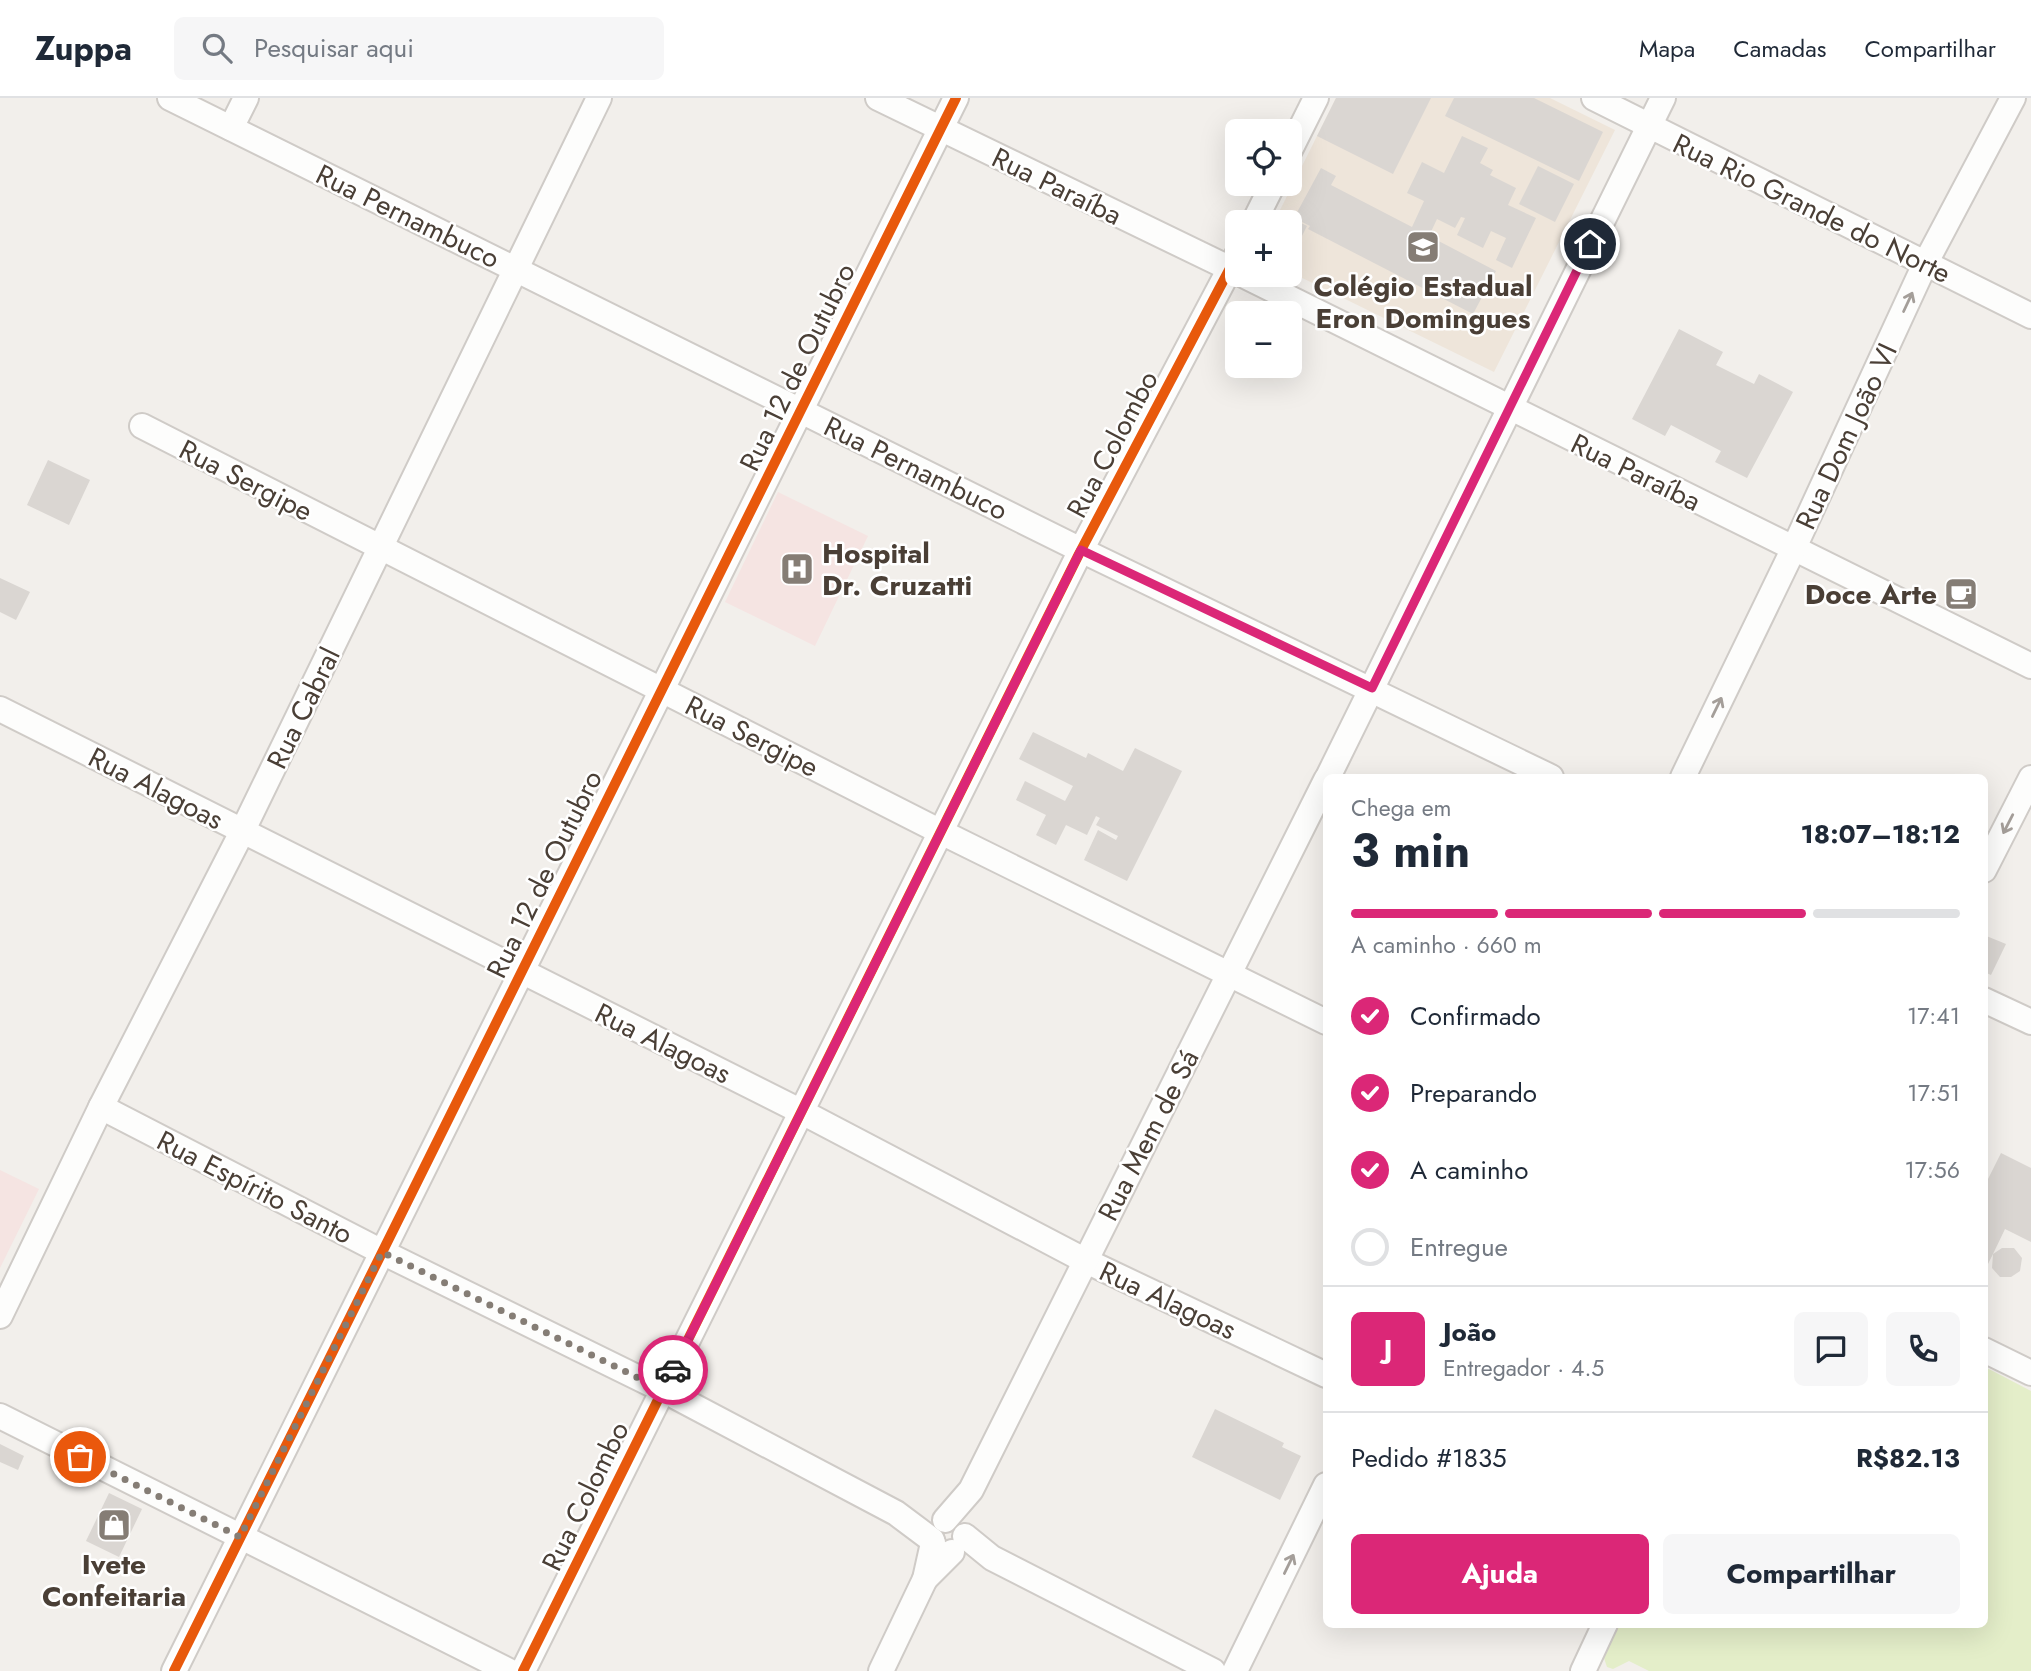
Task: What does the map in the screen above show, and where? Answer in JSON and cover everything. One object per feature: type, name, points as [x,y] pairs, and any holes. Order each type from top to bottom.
[{"type":"street","name":"Rua Pernambuco","points":[[170,98],[1081,550],[1372,688],[1545,774]]},
{"type":"street","points":[[231,128],[246,98]]},
{"type":"street","name":"Rua Cabral","points":[[0,1316],[101,1107],[242,832],[599,98]]},
{"type":"street","name":"Rua Paraíba","points":[[878,98],[940,130],[1225,262]]},
{"type":"street","name":"Rua 12 de Outubro","points":[[174,1671],[956,98]]},
{"type":"street","points":[[1302,126],[1316,98]]},
{"type":"street","name":"Rua Rio Grande do Norte","points":[[1594,98],[2031,316]]},
{"type":"street","name":"Rua Mem de Sá","points":[[1329,774],[1663,98]]},
{"type":"street","name":"Rua Dom João VI","points":[[1684,774],[1793,550],[1925,264],[2013,98]]},
{"type":"street","name":"Rua Colombo","points":[[523,1671],[1081,550],[1226,287]]},
{"type":"street","name":"Rua Paraíba","points":[[1274,287],[1508,409],[2031,666]]},
{"type":"street","name":"Rua Sergipe","points":[[142,426],[941,832],[1323,1020]]},
{"type":"street","name":"Rua Alagoas","points":[[0,709],[802,1112],[1084,1260],[1323,1374]]},
{"type":"street","points":[[1988,862],[2031,778]]},
{"type":"street","name":"Rua Mem de Sá","points":[[948,1537],[1323,786]]},
{"type":"street","points":[[1988,1002],[2031,1022]]},
{"type":"street","name":"Rua Espírito Santo","points":[[101,1107],[382,1252],[663,1390],[896,1513],[992,1558],[1213,1671]]},
{"type":"street","points":[[1988,1352],[2031,1373]]},
{"type":"street","points":[[0,1416],[509,1671]]},
{"type":"street","points":[[1235,1671],[1323,1491]]},
{"type":"street","points":[[880,1671],[948,1537]]},
{"type":"street","points":[[1583,1671],[1603,1628]]},
{"type":"shaded area","name":"Colégio Estadual Eron Domingues","points":[[1336,98],[1550,98],[1615,130],[1494,372],[1302,278],[1302,210],[1280,210],[1287,196],[1302,196],[1302,166]]},
{"type":"shaded area","name":"Hospital Dr. Cruzatti","points":[[778,492],[868,536],[815,646],[725,602]]},
{"type":"shaded area","points":[[0,1170],[39,1189],[0,1268]]},
{"type":"green space","points":[[1988,1369],[2031,1391],[2031,1671],[1649,1671],[1629,1661],[1613,1669],[1607,1667],[1602,1652],[1613,1628],[1988,1628]]},
{"type":"building","points":[[1336,98],[1431,98],[1393,174],[1317,136]]},
{"type":"building","points":[[1454,98],[1534,98],[1603,132],[1579,181],[1445,116]]},
{"type":"building","points":[[1462,136],[1488,148],[1480,163],[1493,170],[1490,175],[1516,188],[1508,205],[1536,218],[1512,268],[1496,260],[1506,238],[1491,231],[1483,248],[1457,235],[1465,218],[1461,217],[1455,228],[1437,219],[1429,236],[1496,271],[1473,314],[1308,229],[1310,226],[1302,222],[1302,210],[1298,210],[1321,168],[1336,176],[1331,185],[1412,227],[1424,201],[1407,193],[1422,162],[1444,173]]},
{"type":"building","points":[[1538,166],[1574,184],[1555,222],[1519,204]]},
{"type":"building","points":[[1302,223],[1307,226],[1302,236]]},
{"type":"building","points":[[1679,329],[1723,352],[1716,365],[1754,384],[1759,374],[1793,392],[1747,478],[1715,462],[1721,451],[1671,425],[1665,436],[1632,419]]},
{"type":"building","points":[[48,460],[90,480],[69,525],[27,505]]},
{"type":"building","points":[[0,578],[30,592],[16,620],[0,612]]},
{"type":"building","points":[[1033,732],[1086,758],[1088,753],[1123,771],[1135,748],[1182,771],[1127,881],[1084,860],[1098,830],[1116,840],[1118,836],[1096,825],[1100,818],[1096,816],[1087,835],[1066,825],[1056,845],[1036,835],[1046,815],[1016,800],[1025,781],[1065,801],[1073,786],[1019,759]]},
{"type":"building","points":[[1988,937],[2006,944],[1991,975],[1988,974]]},
{"type":"building","points":[[2001,1153],[2031,1168],[2031,1242],[2005,1229],[1988,1264],[1988,1179]]},
{"type":"building","points":[[2002,1248],[2014,1248],[2022,1258],[2020,1271],[2011,1277],[2000,1277],[1992,1268],[1993,1254]]},
{"type":"building","points":[[1215,1409],[1284,1443],[1282,1447],[1301,1456],[1280,1500],[1192,1457]]},
{"type":"building","points":[[0,1444],[24,1456],[18,1470],[0,1462]]},
{"type":"building","name":"Ivete Confeitaria","points":[[109,1493],[142,1509],[119,1557],[86,1541]]},
{"type":"cycle path","points":[[174,1671],[956,98]]},
{"type":"cycle path","points":[[523,1671],[1079,554],[1225,278]]},
{"type":"way so far","points":[[80,1457],[240,1537],[382,1252],[663,1390],[673,1370]]},
{"type":"place","name":"Colégio Estadual Eron Domingues","points":[[1423,247]]},
{"type":"place","name":"Hospital Dr. Cruzatti","points":[[797,569]]},
{"type":"place","name":"Doce Arte","points":[[1961,594]]},
{"type":"place","name":"Ivete Confeitaria","points":[[114,1525]]},
{"type":"route","points":[[673,1370],[1081,550],[1372,688],[1590,244]]}]
